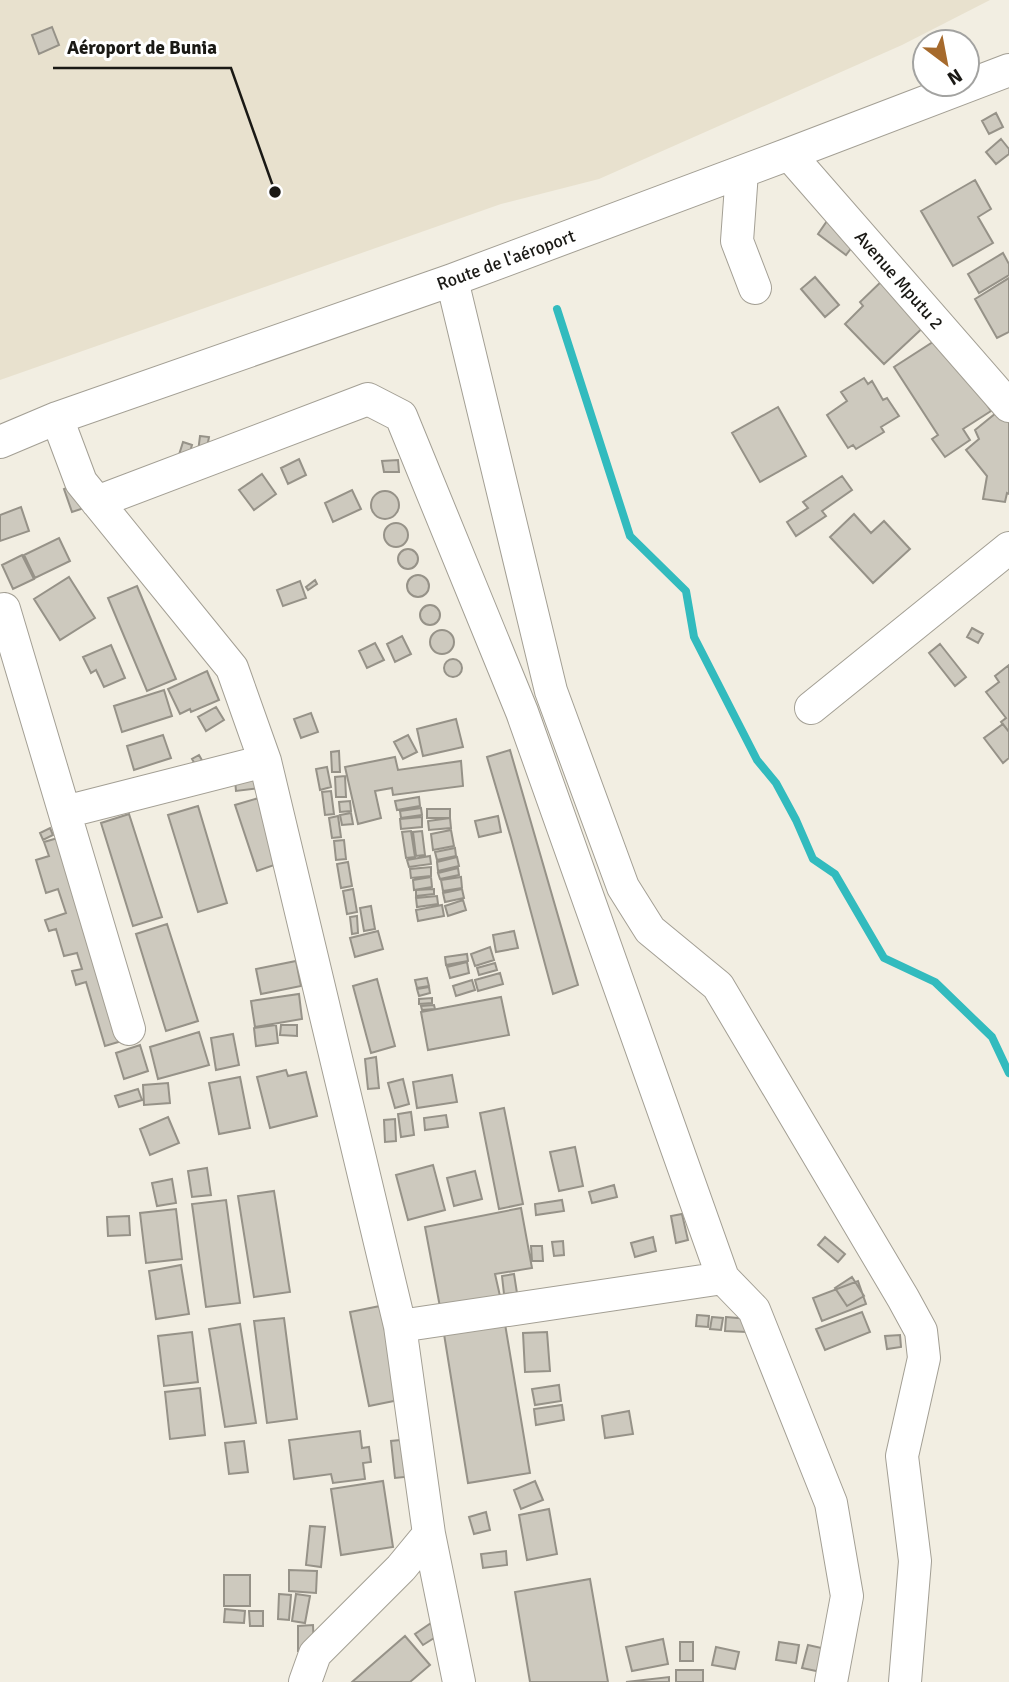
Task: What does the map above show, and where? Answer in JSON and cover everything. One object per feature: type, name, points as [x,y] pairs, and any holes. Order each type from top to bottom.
[{"type":"street","name":"Route de l'aéroport","points":[[0,442],[57,418],[452,280],[1006,76]]},
{"type":"street","name":"Avenue Mputu 2","points":[[789,155],[1009,407]]},
{"type":"street","points":[[742,172],[737,241],[755,288]]},
{"type":"street","points":[[452,280],[551,691],[623,887],[650,930],[718,986],[921,1331],[924,1358],[902,1456],[915,1561],[905,1682]]},
{"type":"street","points":[[97,502],[368,399],[401,416],[522,712],[723,1278],[754,1310],[831,1503],[847,1596],[831,1682]]},
{"type":"street","points":[[57,418],[81,482],[232,668],[265,761],[400,1326],[429,1534],[459,1682]]},
{"type":"street","points":[[811,708],[1009,548]]},
{"type":"street","points":[[4,608],[129,1029]]},
{"type":"street","points":[[65,812],[265,761]]},
{"type":"street","points":[[400,1326],[723,1278]]},
{"type":"street","points":[[305,1682],[315,1654],[401,1568],[429,1534]]},
{"type":"shaded area","points":[[0,0],[990,0],[935,28],[911,28],[911,40],[902,45],[599,179],[501,204],[0,380]]},
{"type":"building","points":[[52,27],[59,45],[39,54],[32,35]]},
{"type":"building","points":[[996,113],[1003,127],[989,134],[982,121]]},
{"type":"building","points":[[1001,139],[1009,149],[1009,154],[996,164],[986,152]]},
{"type":"building","points":[[975,180],[991,209],[978,217],[993,243],[953,266],[921,211]]},
{"type":"building","points":[[827,221],[856,242],[846,255],[818,234]]},
{"type":"building","points":[[1003,253],[1009,264],[1009,275],[979,293],[968,274]]},
{"type":"building","points":[[815,277],[839,305],[825,317],[801,289]]},
{"type":"building","points":[[885,278],[928,323],[884,364],[845,324],[863,306],[860,302]]},
{"type":"building","points":[[1009,278],[1009,332],[997,338],[975,299]]},
{"type":"building","points":[[936,340],[953,352],[991,411],[963,429],[970,440],[945,457],[932,439],[938,435],[894,367]]},
{"type":"building","points":[[864,378],[868,384],[872,381],[883,400],[887,398],[899,416],[881,427],[884,432],[856,449],[853,445],[848,448],[827,415],[847,401],[841,392]]},
{"type":"building","points":[[778,407],[806,456],[760,482],[732,433]]},
{"type":"building","points":[[1001,409],[1009,419],[1009,494],[1007,493],[1005,502],[983,499],[987,476],[966,450],[979,439],[975,430]]},
{"type":"building","points":[[200,436],[209,437],[206,453],[198,452]]},
{"type":"building","points":[[183,442],[192,445],[187,462],[178,458]]},
{"type":"building","points":[[299,459],[306,475],[288,484],[281,468]]},
{"type":"building","points":[[398,460],[399,472],[384,472],[382,461]]},
{"type":"building","points":[[262,474],[276,494],[254,510],[239,490]]},
{"type":"building","points":[[842,476],[852,490],[822,511],[826,516],[796,536],[787,522],[808,508],[803,502]]},
{"type":"building","points":[[78,483],[87,507],[72,512],[64,489]]},
{"type":"building","points":[[352,490],[361,509],[333,522],[325,503]]},
{"type":"building","points":[[385,491],[395,495],[399,505],[395,515],[385,519],[375,515],[371,505],[375,495]]},
{"type":"building","points":[[21,507],[29,531],[0,541],[0,515]]},
{"type":"building","points":[[854,514],[871,533],[884,521],[910,549],[873,583],[830,537]]},
{"type":"building","points":[[396,523],[405,526],[408,535],[405,544],[396,547],[387,544],[384,535],[387,526]]},
{"type":"building","points":[[59,538],[70,561],[35,578],[24,555]]},
{"type":"building","points":[[408,549],[415,552],[418,559],[415,566],[408,569],[401,566],[398,559],[401,552]]},
{"type":"building","points":[[22,555],[34,579],[13,589],[2,565]]},
{"type":"building","points":[[418,575],[426,578],[429,586],[426,594],[418,597],[410,594],[407,586],[410,578]]},
{"type":"building","points":[[69,577],[95,618],[60,640],[34,599]]},
{"type":"building","points":[[315,580],[317,584],[308,590],[306,587]]},
{"type":"building","points":[[300,581],[306,598],[283,606],[277,590]]},
{"type":"building","points":[[137,586],[176,679],[147,691],[108,598]]},
{"type":"building","points":[[430,605],[437,608],[440,615],[437,622],[430,625],[423,622],[420,615],[423,608]]},
{"type":"building","points":[[972,628],[983,634],[978,643],[967,637]]},
{"type":"building","points":[[442,630],[451,633],[454,642],[451,651],[442,654],[433,651],[430,642],[433,633]]},
{"type":"building","points":[[402,636],[411,654],[395,662],[387,644]]},
{"type":"building","points":[[375,643],[384,660],[367,668],[359,651]]},
{"type":"building","points":[[940,644],[966,677],[955,686],[929,653]]},
{"type":"building","points":[[111,645],[125,678],[104,687],[96,670],[91,673],[83,657]]},
{"type":"building","points":[[453,659],[461,664],[462,668],[457,676],[453,677],[445,672],[444,668],[449,660]]},
{"type":"building","points":[[1009,665],[1009,732],[1001,722],[1006,718],[986,692],[999,682],[995,676]]},
{"type":"building","points":[[207,671],[219,700],[180,714],[168,689]]},
{"type":"building","points":[[164,690],[172,716],[122,732],[114,706]]},
{"type":"building","points":[[216,707],[224,720],[206,731],[198,717]]},
{"type":"building","points":[[311,713],[318,732],[301,738],[294,719]]},
{"type":"building","points":[[456,719],[463,747],[423,756],[417,729]]},
{"type":"building","points":[[1003,724],[1009,732],[1009,758],[1003,763],[984,738]]},
{"type":"building","points":[[163,735],[171,758],[134,770],[127,746]]},
{"type":"building","points":[[408,735],[417,752],[403,759],[394,742]]},
{"type":"building","points":[[510,750],[578,985],[553,994],[487,757]]},
{"type":"building","points":[[339,751],[340,772],[332,772],[331,752]]},
{"type":"building","points":[[199,755],[208,771],[201,775],[192,759]]},
{"type":"building","points":[[395,757],[398,770],[461,761],[463,786],[393,795],[392,788],[375,791],[381,818],[358,824],[345,767]]},
{"type":"building","points":[[327,767],[331,787],[320,790],[316,769]]},
{"type":"building","points":[[345,776],[346,797],[336,797],[335,777]]},
{"type":"building","points":[[260,777],[261,788],[236,791],[235,780]]},
{"type":"building","points":[[331,791],[334,814],[325,815],[322,792]]},
{"type":"building","points":[[262,797],[283,862],[257,871],[235,805]]},
{"type":"building","points":[[419,797],[420,806],[397,810],[395,801]]},
{"type":"building","points":[[350,801],[351,811],[340,812],[339,802]]},
{"type":"building","points":[[198,806],[227,903],[198,912],[168,815]]},
{"type":"building","points":[[421,808],[422,815],[401,818],[400,811]]},
{"type":"building","points":[[427,809],[450,809],[450,818],[427,818]]},
{"type":"building","points":[[351,813],[353,824],[342,825],[340,815]]},
{"type":"building","points":[[129,814],[162,917],[133,926],[101,823]]},
{"type":"building","points":[[338,816],[341,837],[332,838],[329,818]]},
{"type":"building","points":[[498,816],[501,832],[479,837],[475,821]]},
{"type":"building","points":[[422,817],[422,827],[401,829],[400,819]]},
{"type":"building","points":[[450,818],[451,828],[429,830],[428,821]]},
{"type":"building","points":[[50,828],[53,835],[43,840],[40,833]]},
{"type":"building","points":[[451,830],[454,846],[433,850],[431,834]]},
{"type":"building","points":[[411,831],[415,857],[406,858],[402,832]]},
{"type":"building","points":[[422,831],[425,855],[416,856],[413,832]]},
{"type":"building","points":[[75,833],[135,1037],[105,1046],[86,982],[76,985],[72,971],[82,969],[77,953],[64,956],[56,929],[49,931],[45,920],[66,913],[58,889],[46,893],[36,860],[49,856],[44,842]]},
{"type":"building","points":[[344,840],[346,859],[336,860],[334,841]]},
{"type":"building","points":[[455,848],[456,856],[437,860],[435,852]]},
{"type":"building","points":[[430,856],[431,864],[409,867],[407,860]]},
{"type":"building","points":[[457,857],[459,866],[438,871],[437,862]]},
{"type":"building","points":[[348,862],[352,886],[341,888],[337,864]]},
{"type":"building","points":[[431,867],[431,876],[411,878],[410,869]]},
{"type":"building","points":[[458,868],[459,875],[440,879],[438,873]]},
{"type":"building","points":[[431,877],[432,887],[414,890],[413,880]]},
{"type":"building","points":[[461,877],[462,888],[443,891],[441,880]]},
{"type":"building","points":[[353,889],[357,912],[347,914],[343,891]]},
{"type":"building","points":[[434,889],[434,894],[416,896],[416,890]]},
{"type":"building","points":[[462,889],[464,898],[445,902],[443,893]]},
{"type":"building","points":[[437,896],[438,904],[417,907],[416,898]]},
{"type":"building","points":[[463,900],[466,910],[448,916],[445,906]]},
{"type":"building","points":[[442,905],[444,916],[418,921],[416,910]]},
{"type":"building","points":[[371,906],[375,929],[364,931],[360,908]]},
{"type":"building","points":[[357,916],[358,933],[352,934],[350,917]]},
{"type":"building","points":[[167,924],[198,1021],[166,1031],[136,934]]},
{"type":"building","points":[[378,931],[383,949],[355,957],[350,938]]},
{"type":"building","points":[[514,931],[518,948],[496,952],[493,935]]},
{"type":"building","points":[[490,947],[494,960],[475,966],[471,954]]},
{"type":"building","points":[[467,954],[468,961],[446,965],[445,957]]},
{"type":"building","points":[[296,961],[301,986],[261,994],[256,969]]},
{"type":"building","points":[[467,962],[469,973],[450,978],[447,967]]},
{"type":"building","points":[[495,963],[497,970],[479,975],[477,968]]},
{"type":"building","points":[[500,973],[503,984],[478,991],[475,980]]},
{"type":"building","points":[[427,978],[429,986],[417,988],[415,980]]},
{"type":"building","points":[[377,979],[395,1046],[371,1053],[353,986]]},
{"type":"building","points":[[472,980],[475,990],[456,996],[453,986]]},
{"type":"building","points":[[429,987],[430,993],[419,996],[417,989]]},
{"type":"building","points":[[299,994],[302,1019],[255,1027],[251,1001]]},
{"type":"building","points":[[501,997],[509,1035],[428,1050],[421,1012]]},
{"type":"building","points":[[432,998],[432,1003],[419,1004],[419,999]]},
{"type":"building","points":[[434,1005],[435,1009],[422,1010],[421,1006]]},
{"type":"building","points":[[276,1025],[278,1043],[256,1046],[254,1028]]},
{"type":"building","points":[[281,1025],[297,1025],[297,1036],[280,1035]]},
{"type":"building","points":[[199,1032],[209,1065],[158,1079],[150,1047]]},
{"type":"building","points":[[233,1034],[239,1065],[216,1070],[211,1038]]},
{"type":"building","points":[[140,1045],[148,1071],[124,1079],[116,1053]]},
{"type":"building","points":[[376,1057],[379,1088],[368,1089],[365,1059]]},
{"type":"building","points":[[286,1070],[288,1076],[306,1072],[317,1116],[270,1128],[257,1077]]},
{"type":"building","points":[[452,1075],[457,1102],[417,1108],[413,1082]]},
{"type":"building","points":[[240,1077],[250,1128],[219,1134],[209,1083]]},
{"type":"building","points":[[403,1079],[409,1104],[395,1108],[388,1083]]},
{"type":"building","points":[[168,1083],[170,1103],[144,1105],[143,1085]]},
{"type":"building","points":[[138,1089],[142,1100],[119,1107],[115,1096]]},
{"type":"building","points":[[504,1108],[523,1204],[499,1209],[480,1113]]},
{"type":"building","points":[[411,1112],[414,1135],[401,1137],[398,1114]]},
{"type":"building","points":[[446,1115],[448,1127],[425,1130],[424,1118]]},
{"type":"building","points":[[168,1117],[179,1143],[150,1155],[140,1129]]},
{"type":"building","points":[[395,1119],[396,1141],[385,1142],[384,1120]]},
{"type":"building","points":[[575,1147],[583,1186],[559,1191],[550,1152]]},
{"type":"building","points":[[433,1165],[445,1210],[408,1220],[396,1175]]},
{"type":"building","points":[[207,1168],[211,1195],[192,1197],[188,1171]]},
{"type":"building","points":[[475,1171],[482,1199],[454,1206],[447,1178]]},
{"type":"building","points":[[172,1179],[176,1203],[157,1206],[152,1183]]},
{"type":"building","points":[[614,1185],[617,1197],[592,1203],[589,1192]]},
{"type":"building","points":[[274,1191],[290,1292],[254,1297],[238,1196]]},
{"type":"building","points":[[226,1200],[240,1303],[206,1307],[192,1204]]},
{"type":"building","points":[[562,1200],[564,1211],[536,1215],[535,1204]]},
{"type":"building","points":[[521,1208],[532,1268],[495,1274],[500,1296],[440,1307],[425,1227]]},
{"type":"building","points":[[176,1209],[182,1259],[146,1263],[140,1213]]},
{"type":"building","points":[[682,1214],[688,1240],[676,1243],[671,1216]]},
{"type":"building","points":[[129,1216],[130,1235],[108,1236],[107,1217]]},
{"type":"building","points":[[653,1237],[656,1251],[635,1257],[631,1243]]},
{"type":"building","points":[[825,1237],[845,1254],[838,1262],[818,1245]]},
{"type":"building","points":[[563,1241],[564,1255],[554,1256],[552,1242]]},
{"type":"building","points":[[531,1246],[542,1246],[543,1261],[532,1261]]},
{"type":"building","points":[[181,1265],[189,1314],[156,1319],[149,1271]]},
{"type":"building","points":[[514,1274],[517,1293],[504,1294],[502,1276]]},
{"type":"building","points":[[852,1277],[864,1296],[847,1306],[835,1288]]},
{"type":"building","points":[[858,1281],[866,1304],[822,1321],[813,1298]]},
{"type":"building","points":[[380,1306],[399,1400],[369,1406],[350,1312]]},
{"type":"building","points":[[862,1312],[870,1332],[825,1350],[816,1329]]},
{"type":"building","points":[[697,1315],[709,1316],[708,1327],[696,1326]]},
{"type":"building","points":[[712,1317],[723,1318],[721,1330],[710,1329]]},
{"type":"building","points":[[726,1317],[749,1319],[747,1332],[725,1331]]},
{"type":"building","points":[[284,1318],[297,1419],[267,1423],[254,1321]]},
{"type":"building","points":[[240,1324],[256,1423],[225,1427],[209,1329]]},
{"type":"building","points":[[505,1324],[530,1473],[468,1483],[444,1334]]},
{"type":"building","points":[[192,1332],[198,1382],[164,1386],[158,1336]]},
{"type":"building","points":[[547,1332],[550,1371],[525,1372],[523,1333]]},
{"type":"building","points":[[900,1335],[901,1347],[887,1349],[885,1336]]},
{"type":"building","points":[[559,1385],[561,1401],[535,1405],[532,1389]]},
{"type":"building","points":[[200,1388],[205,1435],[170,1439],[165,1392]]},
{"type":"building","points":[[562,1405],[564,1420],[536,1425],[534,1409]]},
{"type":"building","points":[[629,1411],[633,1434],[605,1438],[602,1416]]},
{"type":"building","points":[[360,1431],[362,1448],[369,1447],[371,1462],[363,1463],[365,1479],[333,1483],[331,1474],[294,1479],[289,1440]]},
{"type":"building","points":[[420,1438],[423,1475],[395,1478],[391,1441]]},
{"type":"building","points":[[244,1441],[248,1472],[229,1474],[225,1443]]},
{"type":"building","points":[[383,1481],[393,1547],[341,1555],[331,1489]]},
{"type":"building","points":[[535,1481],[543,1500],[521,1509],[514,1490]]},
{"type":"building","points":[[549,1509],[557,1554],[527,1560],[519,1515]]},
{"type":"building","points":[[486,1512],[490,1530],[474,1534],[469,1517]]},
{"type":"building","points":[[310,1526],[325,1527],[321,1567],[306,1565]]},
{"type":"building","points":[[506,1551],[507,1565],[483,1568],[481,1554]]},
{"type":"building","points":[[289,1570],[317,1571],[316,1593],[289,1591]]},
{"type":"building","points":[[224,1575],[250,1575],[250,1606],[224,1606]]},
{"type":"building","points":[[590,1579],[608,1682],[530,1682],[515,1592]]},
{"type":"building","points":[[279,1594],[291,1595],[289,1620],[278,1619]]},
{"type":"building","points":[[296,1594],[310,1596],[305,1623],[292,1621]]},
{"type":"building","points":[[225,1609],[245,1611],[244,1623],[224,1622]]},
{"type":"building","points":[[249,1611],[263,1611],[263,1626],[250,1626]]},
{"type":"building","points":[[434,1621],[442,1633],[423,1645],[415,1634]]},
{"type":"building","points":[[313,1625],[314,1650],[298,1651],[298,1626]]},
{"type":"building","points":[[405,1636],[430,1665],[410,1682],[352,1682]]},
{"type":"building","points":[[663,1639],[668,1664],[632,1671],[626,1647]]},
{"type":"building","points":[[680,1642],[693,1642],[693,1661],[680,1661]]},
{"type":"building","points":[[779,1642],[799,1645],[796,1663],[776,1660]]},
{"type":"building","points":[[808,1645],[826,1649],[821,1672],[802,1668]]},
{"type":"building","points":[[716,1647],[739,1652],[735,1669],[712,1665]]},
{"type":"building","points":[[676,1670],[703,1670],[703,1682],[676,1682]]},
{"type":"building","points":[[669,1677],[669,1682],[626,1682]]},
{"type":"waterway","points":[[557,309],[630,536],[686,591],[694,637],[757,760],[776,783],[796,820],[813,859],[835,874],[884,958],[935,982],[992,1037],[1009,1073]]},
{"type":"place","name":"Aéroport de Bunia","points":[[275,192]]}]
